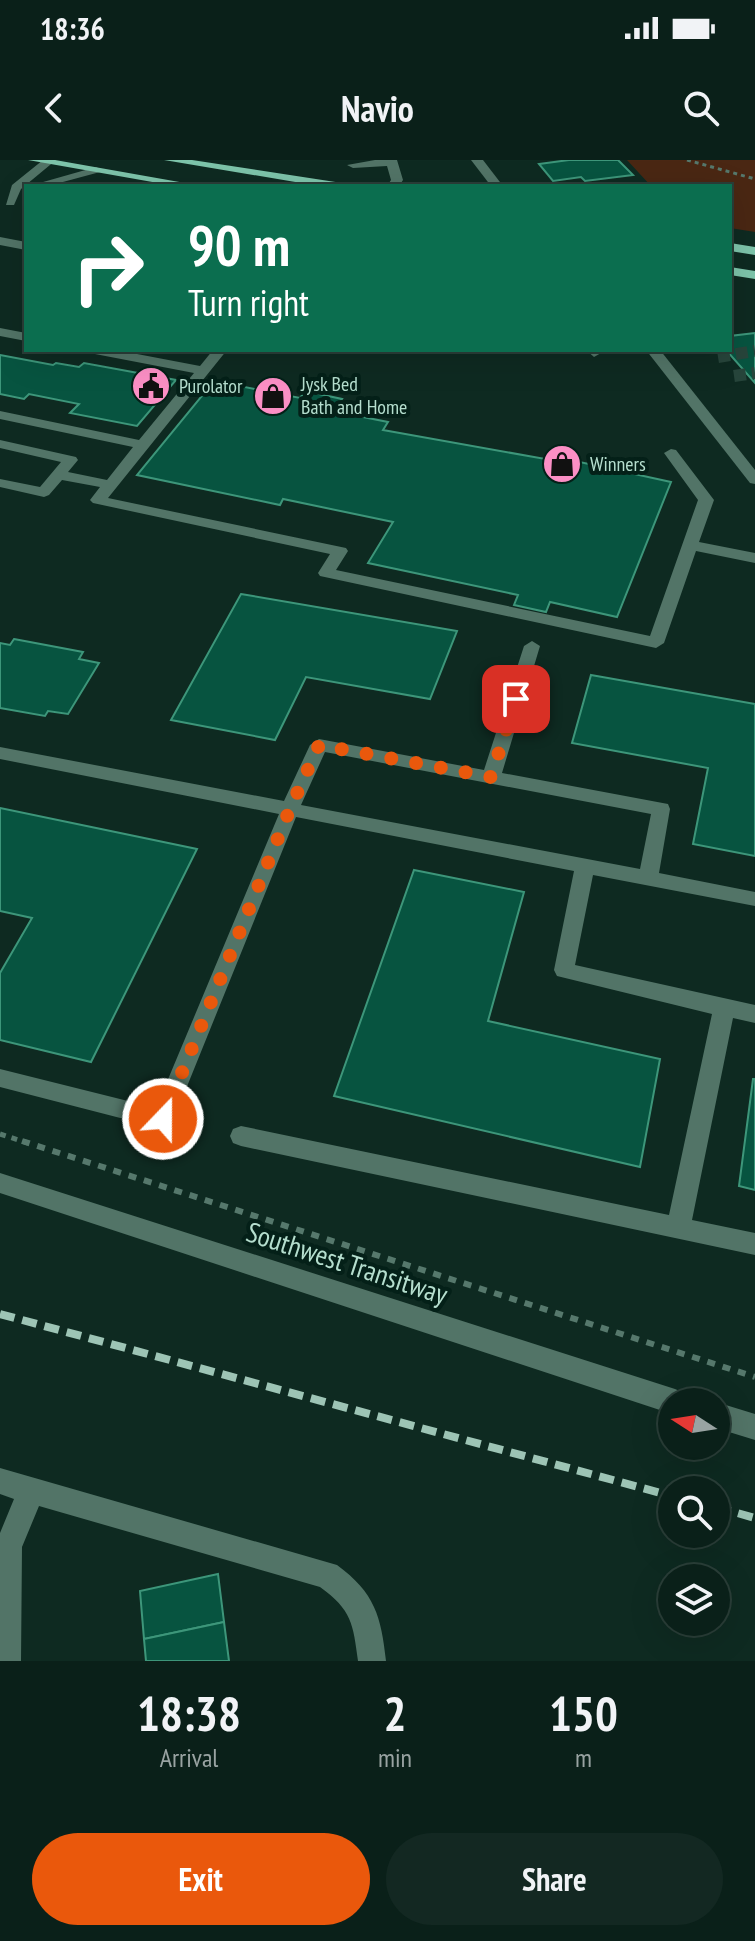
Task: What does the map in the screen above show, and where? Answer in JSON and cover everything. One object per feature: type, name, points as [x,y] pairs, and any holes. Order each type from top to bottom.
[{"type":"main road","points":[[34,160],[184,184]]},
{"type":"main road","points":[[170,160],[330,184]]},
{"type":"main road","points":[[732,247],[755,251]]},
{"type":"main road","points":[[732,271],[755,275]]},
{"type":"street","points":[[477,160],[495,184]]},
{"type":"street","points":[[10,203],[16,187],[49,161]]},
{"type":"street","points":[[353,165],[392,161],[397,180],[394,184]]},
{"type":"street","points":[[43,184],[96,170]]},
{"type":"street","points":[[10,203],[24,191]]},
{"type":"street","points":[[10,203],[24,206]]},
{"type":"street","points":[[0,241],[24,246]]},
{"type":"street","points":[[0,332],[24,337]]},
{"type":"street","points":[[105,352],[204,371]]},
{"type":"street","points":[[218,352],[98,500],[340,551],[326,573],[656,643],[706,500],[671,453]]},
{"type":"street","points":[[655,352],[755,480]]},
{"type":"street","points":[[0,415],[144,445]]},
{"type":"street","points":[[0,444],[71,460],[44,492],[0,483]]},
{"type":"street","points":[[59,475],[111,485]]},
{"type":"street","points":[[690,545],[755,558]]},
{"type":"street","points":[[491,777],[532,646]]},
{"type":"street","points":[[0,1078],[163,1119],[319,745],[661,809],[648,878]]},
{"type":"street","points":[[0,753],[755,899]]},
{"type":"street","points":[[585,866],[564,970],[755,1014]]},
{"type":"street","points":[[678,1228],[724,1008]]},
{"type":"street","points":[[241,1136],[755,1244]]},
{"type":"street","name":"Southwest Transitway","points":[[0,1183],[658,1396]]},
{"type":"street","points":[[730,1419],[755,1427]]},
{"type":"street","points":[[0,1481],[327,1575],[353,1593],[366,1616],[372,1661]]},
{"type":"street","points":[[7,1661],[8,1547],[31,1491]]},
{"type":"path","points":[[687,160],[755,179]]},
{"type":"path","points":[[0,1134],[755,1377]]},
{"type":"shaded area","points":[[627,160],[755,160],[755,232],[732,228],[732,184],[649,184]]},
{"type":"building","points":[[569,160],[618,160],[633,175],[553,181],[539,164]]},
{"type":"building","points":[[755,333],[755,383],[728,352],[732,352],[732,336]]},
{"type":"building","points":[[0,355],[53,365],[79,367],[84,363],[176,380],[137,426],[70,413],[79,404],[29,394],[24,399],[0,394]]},
{"type":"building","points":[[214,381],[300,398],[305,391],[342,399],[339,403],[348,405],[343,413],[388,422],[383,430],[545,459],[548,455],[671,482],[617,617],[550,602],[546,612],[514,605],[518,595],[368,563],[393,522],[283,499],[280,505],[137,475]]},
{"type":"building","points":[[241,594],[457,631],[430,699],[306,677],[275,740],[171,720]]},
{"type":"building","points":[[14,639],[83,652],[79,659],[99,663],[68,714],[48,711],[45,716],[0,708],[0,643],[10,645]]},
{"type":"building","points":[[591,675],[755,704],[755,856],[693,844],[708,768],[572,743]]},
{"type":"building","points":[[0,808],[197,849],[91,1062],[0,1040],[0,973],[32,918],[0,911]]},
{"type":"building","points":[[414,870],[524,892],[488,1021],[660,1059],[640,1167],[334,1096]]},
{"type":"building","points":[[755,1079],[755,1190],[739,1186]]},
{"type":"building","points":[[218,1574],[224,1622],[144,1639],[140,1591]]},
{"type":"building","points":[[224,1622],[229,1661],[146,1661],[144,1639]]},
{"type":"tunnel","points":[[718,357],[755,351]]},
{"type":"tunnel","points":[[734,376],[755,373]]},
{"type":"railway","points":[[0,1314],[658,1492]]},
{"type":"railway","points":[[730,1511],[755,1518]]},
{"type":"place","name":"Purolator","points":[[151,386]]},
{"type":"place","name":"Jysk Bed Bath and Home","points":[[273,396]]},
{"type":"place","name":"Winners","points":[[562,464]]},
{"type":"route","points":[[163,1119],[319,745],[491,777],[516,699]]}]
